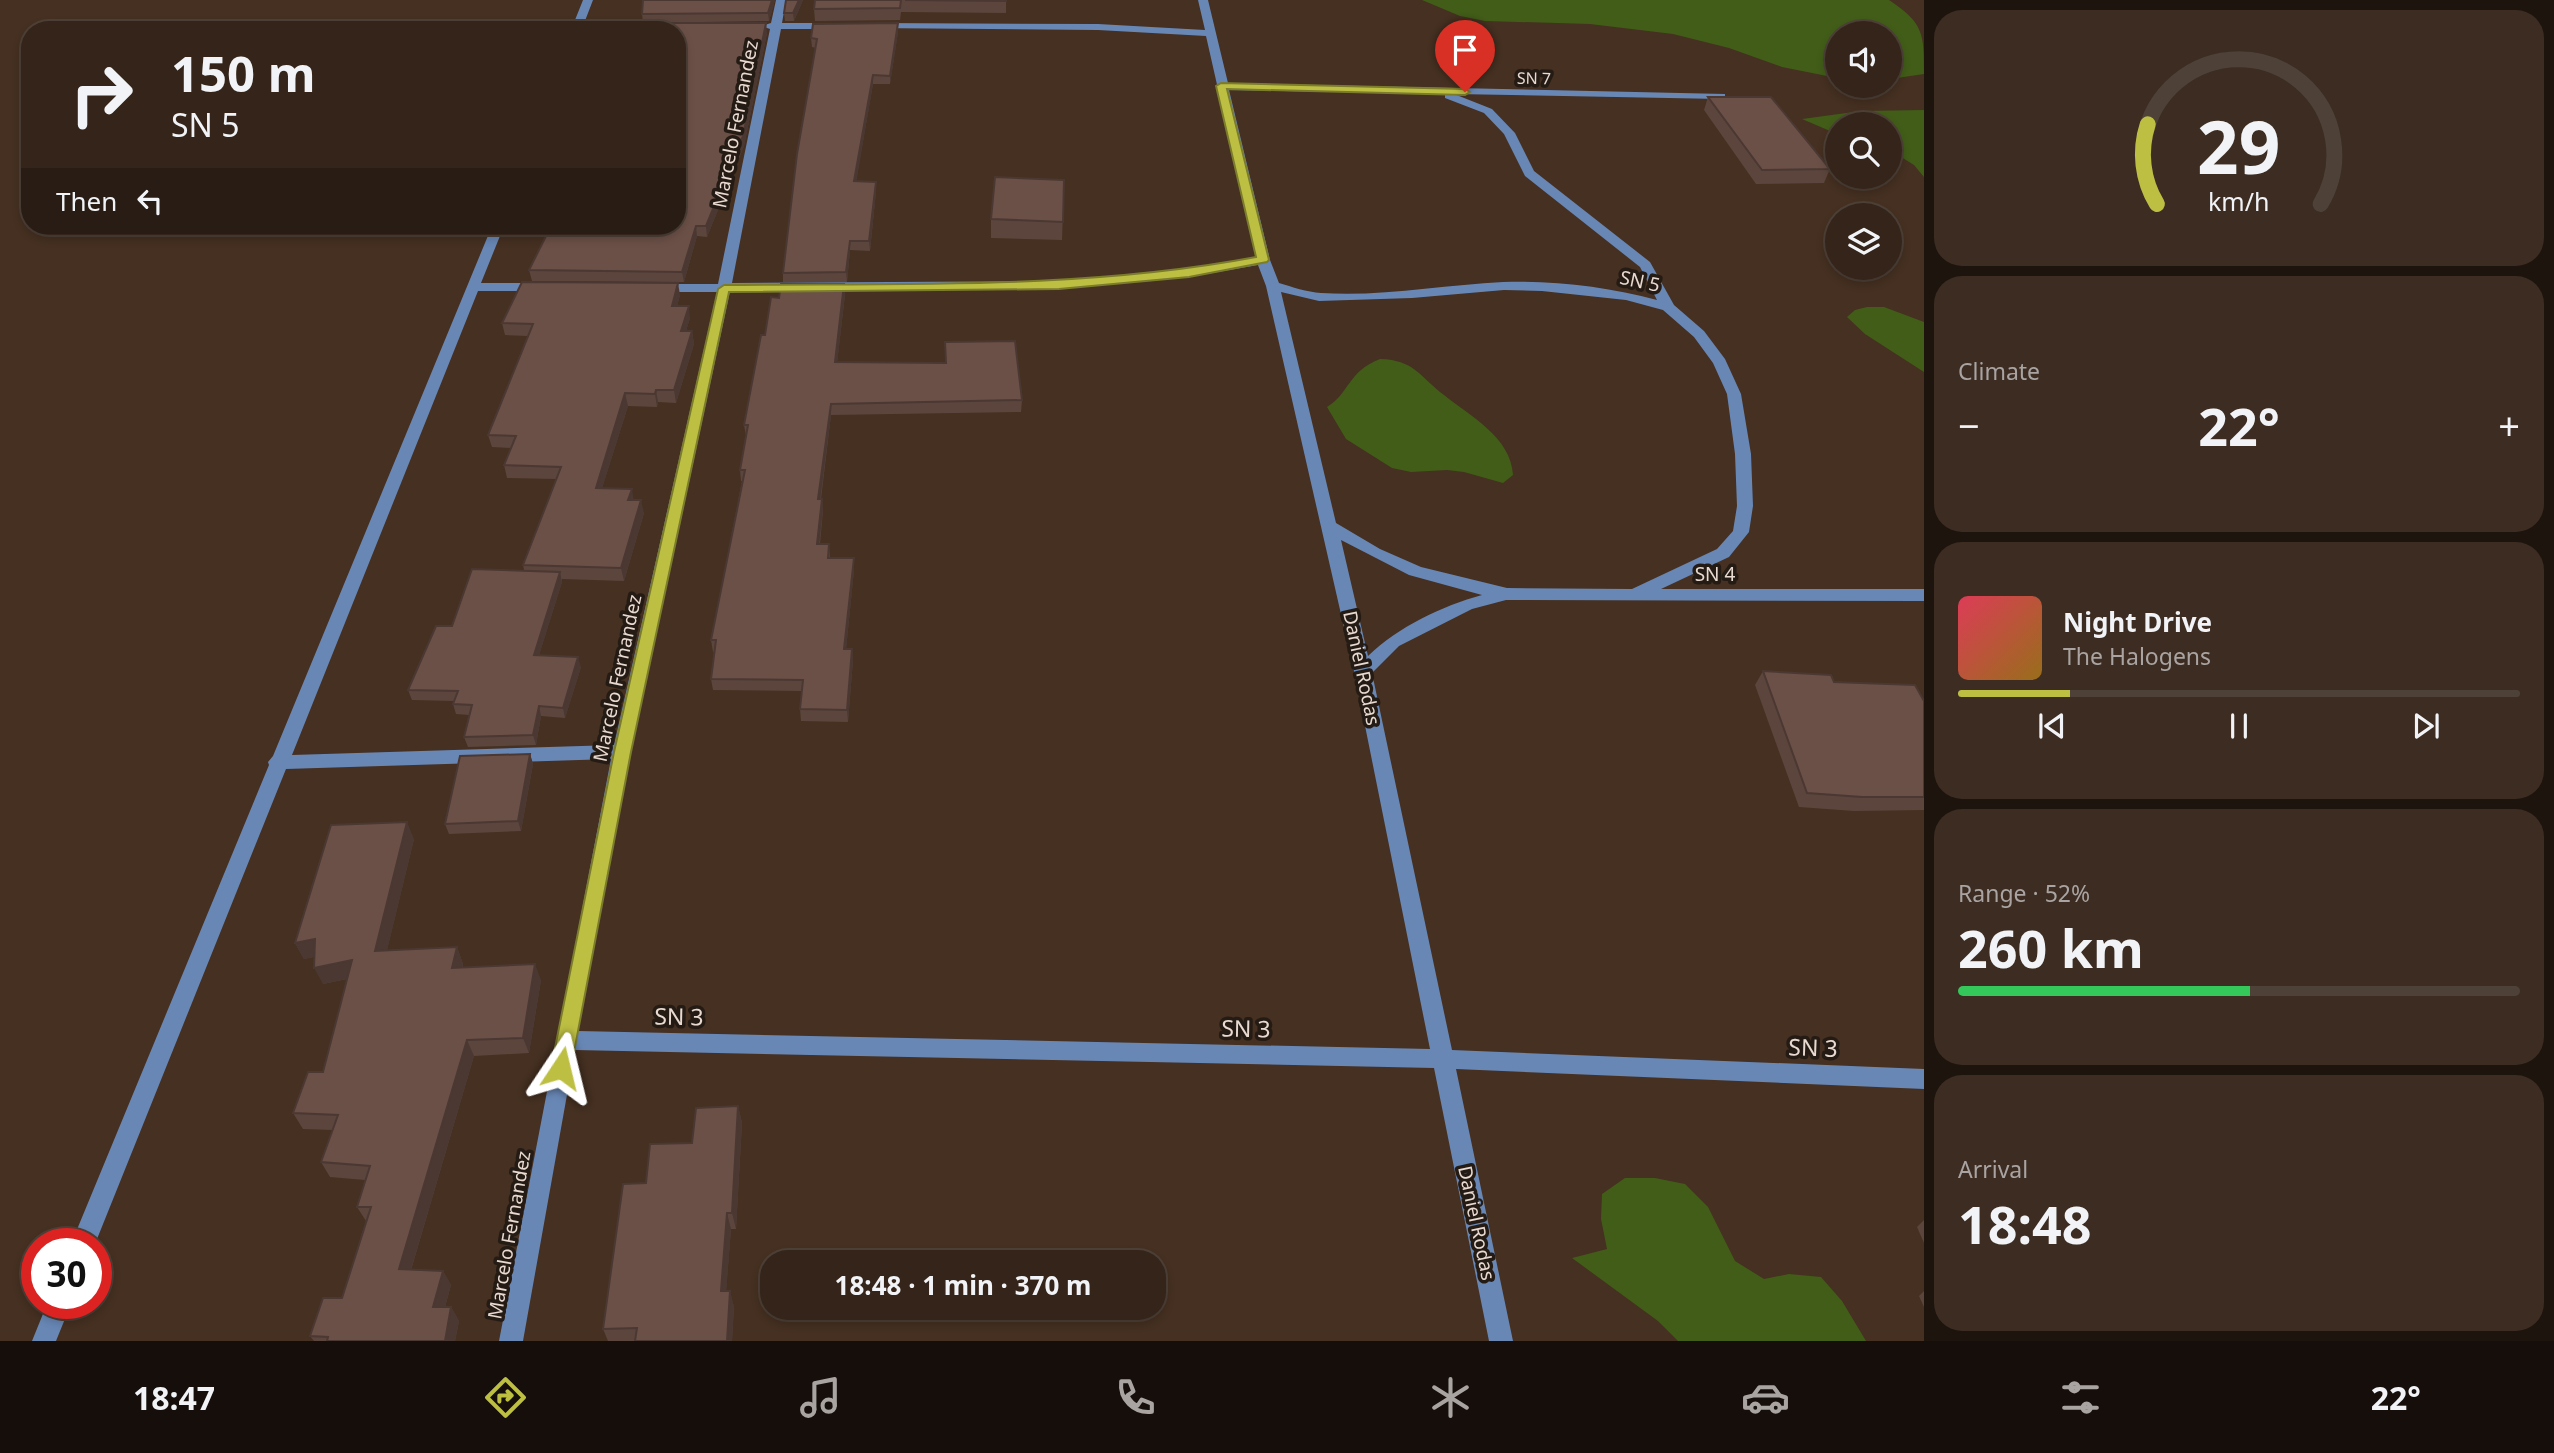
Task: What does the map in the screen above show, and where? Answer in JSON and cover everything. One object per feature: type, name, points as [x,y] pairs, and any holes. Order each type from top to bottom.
[{"type":"street","points":[[580,21],[588,0]]},
{"type":"street","name":"Marcelo Fernandez","points":[[511,1341],[622,752],[724,289],[781,0]]},
{"type":"street","name":"Daniel Rodas","points":[[1203,0],[1263,260],[1273,286],[1331,527],[1501,1341]]},
{"type":"street","points":[[856,26],[989,25],[1210,33]]},
{"type":"street","points":[[749,27],[842,26]]},
{"type":"street","name":"SN 7","points":[[1221,86],[1721,96]]},
{"type":"street","points":[[1440,92],[1488,111],[1508,133],[1528,173],[1645,265],[1668,307]]},
{"type":"street","points":[[89,1228],[277,761],[494,235]]},
{"type":"street","points":[[640,288],[1059,285],[1189,273],[1263,260]]},
{"type":"street","name":"SN 5","points":[[1273,286],[1319,297],[1504,286],[1542,287],[1626,296],[1668,307],[1699,334],[1720,362],[1734,394],[1743,454],[1745,506],[1741,532],[1723,553],[1633,595]]},
{"type":"street","points":[[473,287],[556,287]]},
{"type":"street","name":"SN 4","points":[[1331,527],[1369,552],[1405,569],[1457,585],[1507,594],[1924,595]]},
{"type":"street","name":"SN 4","points":[[1363,671],[1393,642],[1466,605],[1507,594]]},
{"type":"street","points":[[277,761],[622,752]]},
{"type":"street","name":"SN 3","points":[[566,1040],[1443,1059],[1924,1079]]},
{"type":"street","points":[[44,1341],[53,1319]]},
{"type":"green space","points":[[1422,0],[1889,0],[1909,16],[1920,31],[1924,74],[1902,77],[1902,21],[1825,21],[1825,76],[1782,67],[1729,48],[1673,34],[1590,24],[1485,21],[1460,16]]},
{"type":"green space","points":[[1924,110],[1924,177],[1914,165],[1902,158],[1902,112],[1854,112]]},
{"type":"green space","points":[[1825,116],[1825,129],[1802,119]]},
{"type":"green space","points":[[1884,307],[1924,322],[1924,372],[1865,334],[1847,317],[1855,310]]},
{"type":"green space","points":[[1380,359],[1409,366],[1477,420],[1505,449],[1513,475],[1503,483],[1464,472],[1411,472],[1392,468],[1346,439],[1327,407],[1361,370]]},
{"type":"green space","points":[[1625,1178],[1655,1178],[1685,1184],[1708,1207],[1735,1261],[1764,1279],[1789,1274],[1821,1277],[1842,1301],[1866,1341],[1678,1341],[1658,1321],[1572,1258],[1607,1249],[1601,1219],[1602,1194]]},
{"type":"building","points":[[643,0],[772,0],[768,13],[642,14]]},
{"type":"building","points":[[786,0],[799,0],[793,13],[784,13]]},
{"type":"building","points":[[815,0],[901,0],[900,8],[814,9]]},
{"type":"building","points":[[905,0],[1006,0],[1006,1]]},
{"type":"building","points":[[686,23],[766,23],[743,136],[706,226],[696,226],[682,272],[529,270],[546,235],[686,235]]},
{"type":"building","points":[[898,23],[890,76],[873,75],[854,181],[876,182],[869,241],[850,241],[846,272],[783,273],[797,154],[817,39],[811,38],[813,24]]},
{"type":"building","points":[[1708,97],[1771,97],[1825,163],[1825,169],[1762,170]]},
{"type":"building","points":[[995,177],[1064,180],[1063,222],[991,219]]},
{"type":"building","points":[[522,282],[678,283],[672,306],[689,306],[681,331],[692,331],[674,390],[656,390],[655,394],[625,393],[596,488],[632,489],[628,500],[641,500],[621,568],[523,565],[561,467],[504,465],[516,436],[488,435],[533,324],[502,323]]},
{"type":"building","points":[[781,284],[844,284],[835,362],[946,363],[945,342],[1015,341],[1022,400],[831,404],[818,499],[822,499],[817,544],[829,544],[828,558],[854,558],[844,649],[852,649],[847,710],[800,709],[803,680],[711,679],[716,640],[711,640],[745,470],[740,470],[748,425],[744,425],[761,335],[765,335],[771,297],[779,298]]},
{"type":"building","points":[[472,569],[560,572],[534,655],[578,657],[563,708],[539,706],[533,735],[464,737],[472,705],[453,704],[458,691],[408,690],[436,626],[452,626]]},
{"type":"building","points":[[1763,671],[1831,675],[1834,682],[1915,685],[1924,701],[1924,797],[1862,797],[1807,793]]},
{"type":"building","points":[[530,754],[518,821],[445,824],[460,756]]},
{"type":"building","points":[[407,822],[375,951],[457,947],[452,968],[535,964],[523,1038],[467,1040],[399,1269],[443,1271],[433,1307],[451,1307],[445,1341],[327,1341],[328,1337],[310,1336],[323,1298],[342,1298],[371,1207],[357,1207],[370,1166],[321,1162],[338,1115],[293,1113],[308,1072],[323,1072],[352,960],[314,968],[315,939],[295,943],[331,825]]},
{"type":"building","points":[[738,1106],[732,1213],[727,1213],[721,1291],[730,1291],[727,1341],[635,1341],[637,1328],[603,1329],[623,1184],[646,1183],[650,1144],[692,1143],[696,1108]]},
{"type":"route","points":[[561,1068],[622,752],[724,289],[1059,285],[1189,273],[1263,260],[1221,86],[1465,92]]}]
